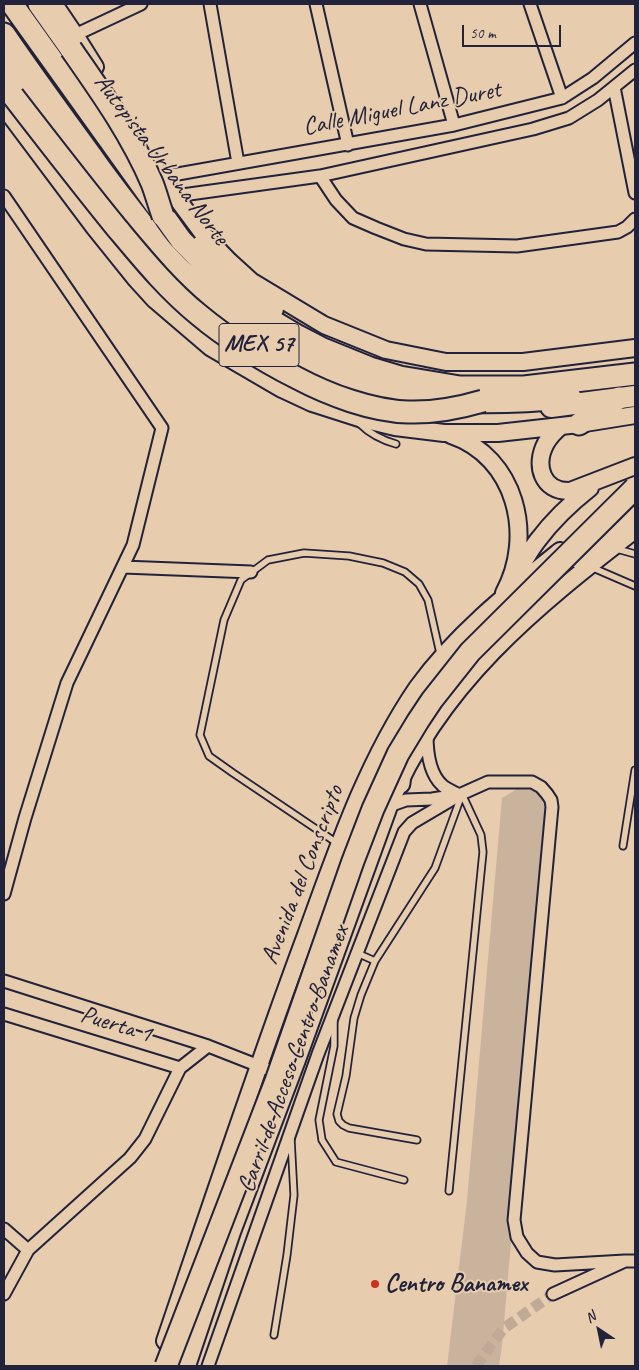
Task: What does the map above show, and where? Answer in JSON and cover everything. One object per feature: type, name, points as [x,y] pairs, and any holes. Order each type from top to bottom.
[{"type":"highway","name":"Autopista Urbana Norte","points":[[12,4],[181,240],[223,283],[269,319],[323,349],[370,368],[400,377],[460,387],[524,387],[635,374]]},
{"type":"highway","name":"MEX 57","points":[[23,4],[191,236],[253,295],[278,313],[353,352],[414,370],[444,375],[497,379],[635,365]]},
{"type":"highway","points":[[39,4],[120,120],[153,185],[162,216]]},
{"type":"highway","name":"Autopista Urbana Norte","points":[[4,34],[119,195],[164,252],[204,292],[259,333],[304,360],[349,379],[392,392],[430,399],[512,402],[630,395]]},
{"type":"highway","name":"MEX 57","points":[[4,54],[100,191],[138,239],[165,269],[200,301],[245,336],[294,366],[338,385],[396,401],[461,411],[525,410],[630,395]]},
{"type":"highway","points":[[7,95],[161,280],[198,315],[243,348],[312,386],[345,399],[370,406],[406,412],[422,412],[453,409],[483,401]]},
{"type":"highway","points":[[570,425],[630,395]]},
{"type":"highway","points":[[166,1366],[276,1081],[353,861],[398,754],[427,707],[470,652],[635,488]]},
{"type":"highway","points":[[399,783],[401,762],[418,728],[448,685],[471,657],[562,570],[635,511]]},
{"type":"main road","points":[[54,4],[76,35],[161,177],[204,234],[251,281],[324,325],[386,350],[446,362],[523,362],[635,348]]},
{"type":"main road","points":[[7,95],[88,220],[135,278],[156,300],[210,347],[282,388],[312,403],[354,416],[395,427],[444,432],[498,433],[635,415]]},
{"type":"main road","points":[[570,425],[550,437],[542,451],[541,473],[547,483],[557,490],[570,491],[635,466]]},
{"type":"main road","points":[[444,432],[467,442],[487,457],[503,476],[512,494],[518,518],[518,544],[514,571],[509,584]]},
{"type":"main road","points":[[500,600],[549,525],[572,503],[605,478]]},
{"type":"main road","name":"Avenida del Conscripto","points":[[157,1366],[259,1066],[339,844],[384,742],[418,688],[443,656],[500,600],[578,536],[635,493]]},
{"type":"main road","points":[[187,1366],[232,1232],[399,783],[427,732],[486,657],[557,593],[635,530]]},
{"type":"main road","points":[[471,657],[497,647]]},
{"type":"street","points":[[76,35],[141,4]]},
{"type":"street","points":[[210,4],[238,163]]},
{"type":"street","points":[[316,4],[348,145]]},
{"type":"street","points":[[420,4],[454,125]]},
{"type":"street","points":[[530,4],[562,98]]},
{"type":"street","name":"Calle Miguel Lanz Duret","points":[[161,177],[454,125],[562,98],[593,78],[635,43]]},
{"type":"street","name":"Calle Miguel Lanz Duret","points":[[175,196],[320,176],[534,129],[568,118],[598,100],[635,70]]},
{"type":"street","points":[[614,88],[635,193]]},
{"type":"street","points":[[320,176],[336,200],[353,218],[404,239],[426,244],[517,246],[618,232],[635,219]]},
{"type":"street","points":[[4,196],[162,428],[133,545],[67,683],[25,818],[4,894]]},
{"type":"street","points":[[123,567],[252,572]]},
{"type":"street","points":[[427,732],[429,760],[435,774],[442,785],[461,795]]},
{"type":"street","points":[[389,806],[406,800],[461,795],[488,782],[532,782],[541,787],[551,800],[552,807],[514,1220],[518,1237],[527,1253],[537,1262],[555,1265],[630,1261]]},
{"type":"street","name":"Carril de Acceso Centro Banamex","points":[[208,1366],[334,1010],[404,832],[412,824],[461,795]]},
{"type":"street","name":"Puerta 1","points":[[4,982],[208,1046],[307,1084]]},
{"type":"street","name":"Puerta 1","points":[[4,1014],[180,1068]]},
{"type":"street","points":[[4,1294],[28,1250],[130,1158],[144,1139],[180,1068],[208,1046]]},
{"type":"street","points":[[4,1229],[28,1250]]},
{"type":"street","points":[[553,1294],[630,1261]]},
{"type":"lane","points":[[354,416],[371,434],[396,444]]},
{"type":"lane","points":[[612,548],[635,554]]},
{"type":"lane","points":[[372,854],[339,844],[209,756],[200,735],[224,620],[241,580],[268,560],[304,553],[349,556],[383,563],[405,572],[419,584],[428,600],[439,649],[443,656]]},
{"type":"lane","points":[[589,566],[635,586]]},
{"type":"lane","points":[[623,846],[635,770]]},
{"type":"lane","points":[[417,1140],[342,1126],[338,1114],[346,1076],[354,1018],[361,995],[375,961],[435,868],[461,795]]},
{"type":"lane","points":[[449,1191],[483,852],[481,835],[461,795]]},
{"type":"lane","points":[[357,953],[375,961]]},
{"type":"lane","points":[[334,1010],[334,1046],[319,1120],[322,1140],[336,1162],[404,1180]]},
{"type":"lane","points":[[274,1336],[294,1195],[291,1129]]},
{"type":"shaded area","points":[[517,789],[533,790],[549,805],[502,1346],[499,1366],[447,1366],[467,1201],[502,798]]},
{"type":"tunnel","points":[[476,1366],[503,1329],[553,1294]]},
{"type":"place","name":"Centro Banamex","points":[[375,1284]]}]
